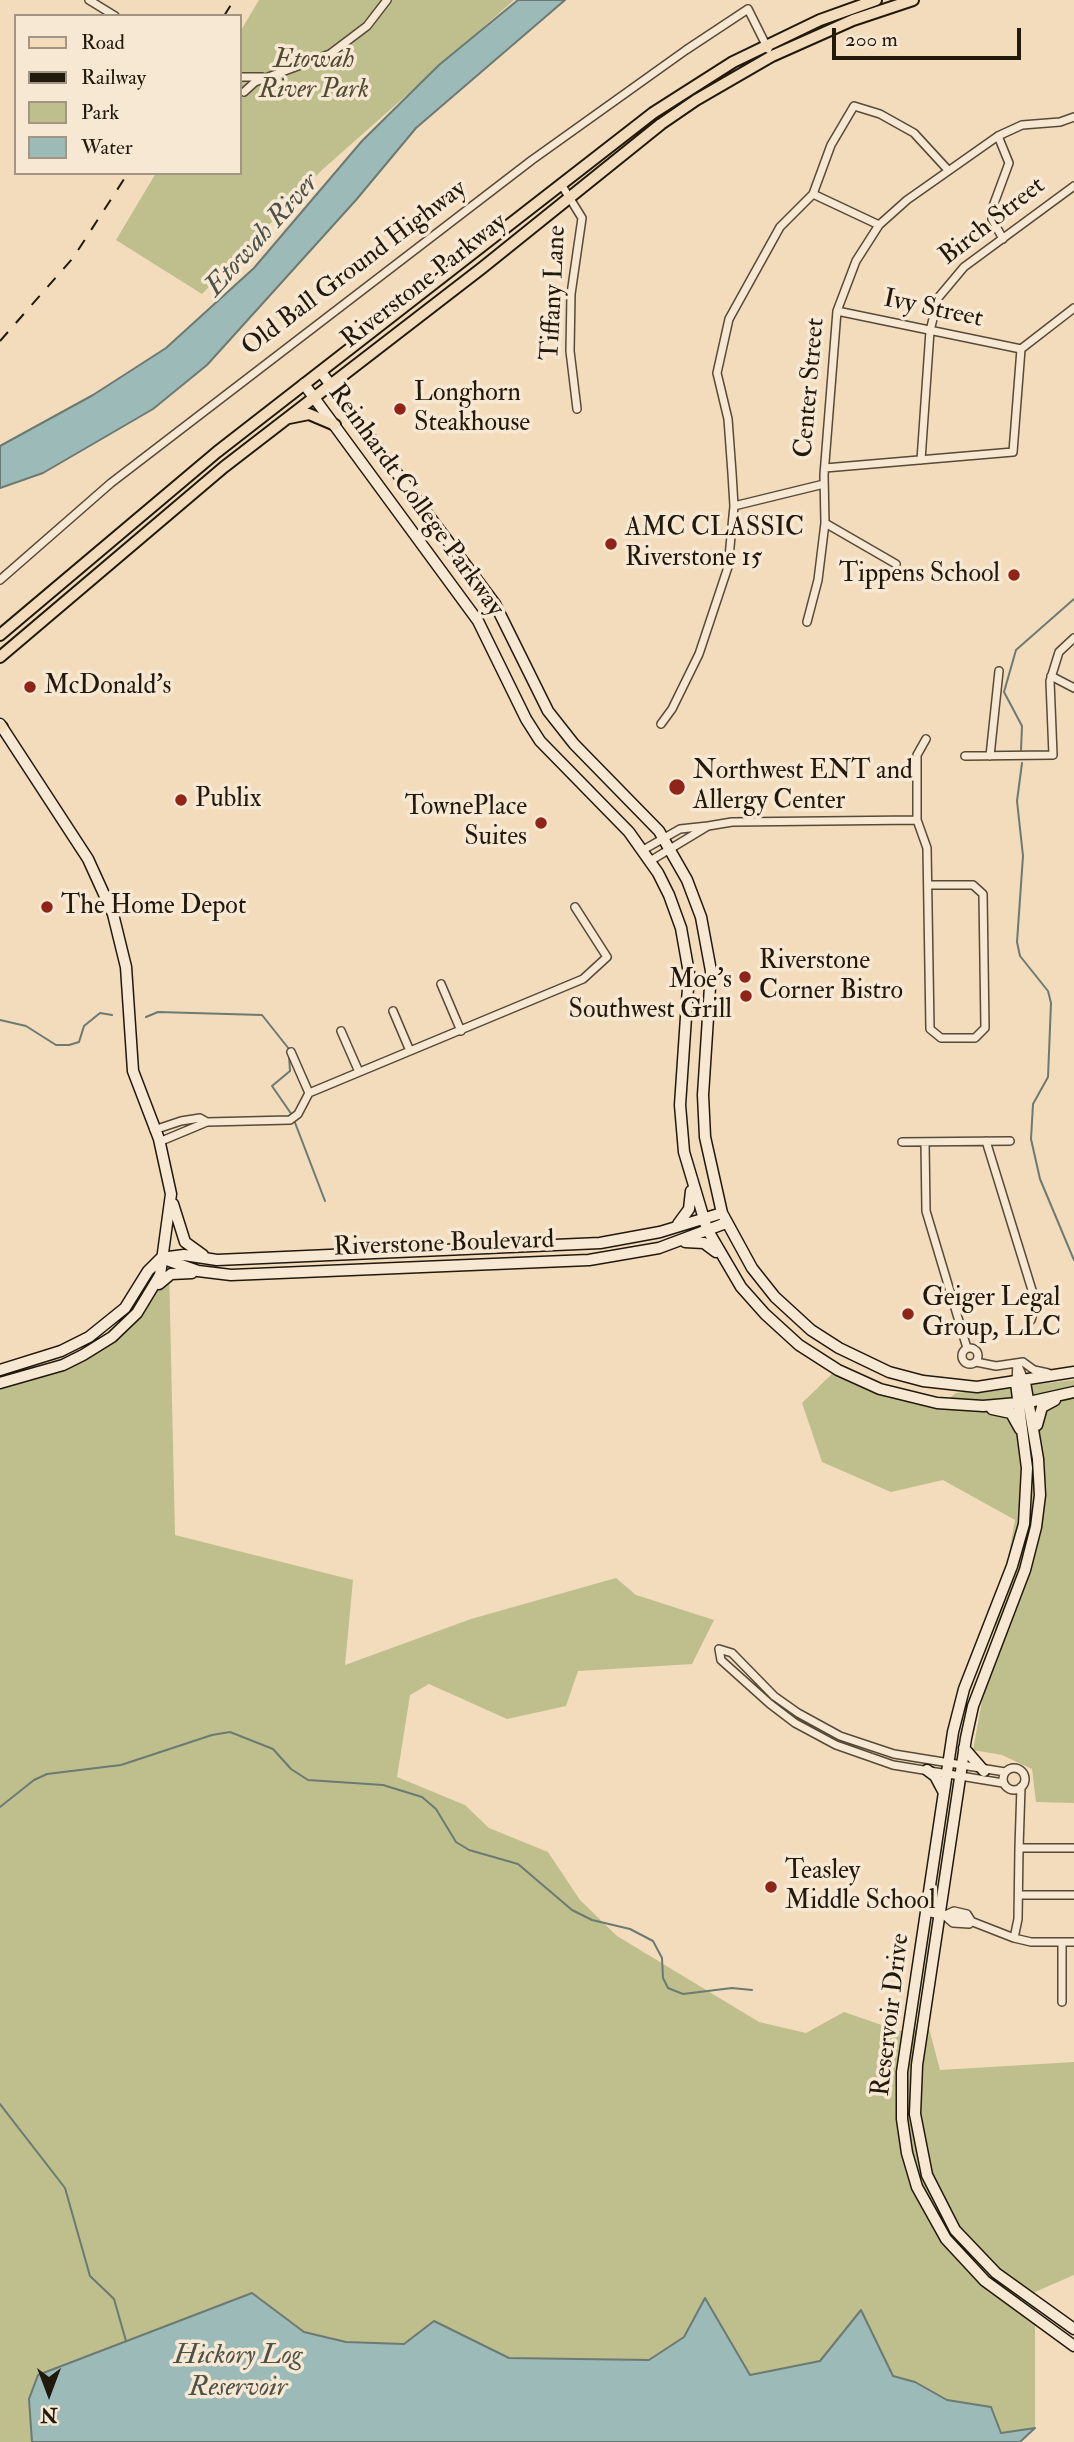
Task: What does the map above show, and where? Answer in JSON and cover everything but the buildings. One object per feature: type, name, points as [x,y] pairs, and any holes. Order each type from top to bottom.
[{"type":"main road","name":"Riverstone Parkway","points":[[0,657],[187,497],[696,100],[820,20],[876,0]]},
{"type":"main road","name":"Riverstone Parkway","points":[[0,635],[180,482],[680,94],[769,51],[914,0]]},
{"type":"main road","points":[[286,418],[309,414],[335,425]]},
{"type":"street","points":[[89,0],[112,14]]},
{"type":"street","points":[[242,94],[254,82],[330,54],[367,26],[387,0]]},
{"type":"street","points":[[744,0],[769,51]]},
{"type":"street","name":"Old Ball Ground Highway","points":[[0,580],[111,483],[439,231],[597,113],[748,9]]},
{"type":"street","points":[[242,77],[270,76]]},
{"type":"street","points":[[661,724],[672,709],[698,654],[725,578],[734,506],[728,419],[717,373],[724,334],[763,253],[780,227],[813,194],[831,145],[854,106],[880,114],[914,133],[948,170]]},
{"type":"street","name":"Center Street","points":[[807,622],[818,580],[825,523],[824,484],[837,311],[856,261],[879,225],[948,170],[998,136],[1022,125],[1060,122],[1074,117]]},
{"type":"street","points":[[998,136],[1009,163],[992,209],[992,219],[1003,239]]},
{"type":"street","name":"Tiffany Lane","points":[[561,184],[582,218],[571,294],[570,351],[576,409]]},
{"type":"street","name":"Birch Street","points":[[920,460],[930,331],[938,298],[952,279],[1074,186]]},
{"type":"street","points":[[813,194],[879,225]]},
{"type":"street","points":[[825,468],[1013,452],[1021,349],[1074,308]]},
{"type":"street","name":"Ivy Street","points":[[837,311],[1021,349]]},
{"type":"street","name":"Reinhardt College Parkway","points":[[321,372],[495,604],[548,711],[574,744],[632,801],[663,838],[695,898],[709,953],[711,993],[703,1124],[711,1176],[724,1218],[740,1252],[764,1284],[792,1314],[839,1348],[889,1372],[923,1381],[977,1387],[1069,1373]]},
{"type":"street","name":"Reinhardt College Parkway","points":[[304,384],[478,621],[526,719],[540,741],[563,768],[621,823],[643,850],[674,906],[687,962],[689,1008],[680,1117],[692,1183],[707,1229],[723,1259],[765,1314],[799,1345],[827,1364],[859,1380],[902,1396],[960,1405],[1024,1402],[1074,1392]]},
{"type":"street","points":[[734,506],[824,484]]},
{"type":"street","points":[[825,523],[896,564]]},
{"type":"street","points":[[965,756],[1053,755],[1051,676],[1059,652],[1074,638]]},
{"type":"street","points":[[990,756],[999,671]]},
{"type":"street","points":[[1051,676],[1074,688]]},
{"type":"street","points":[[1,726],[88,859],[113,914],[126,967],[133,1070],[159,1142],[185,1242],[211,1259]]},
{"type":"street","points":[[926,739],[917,755],[917,820],[927,848],[930,1029],[941,1038],[975,1038],[985,1028],[983,894],[974,884],[928,885]]},
{"type":"street","points":[[643,850],[694,825],[733,822],[917,820]]},
{"type":"street","points":[[650,861],[708,826]]},
{"type":"street","points":[[159,1142],[207,1122],[290,1120],[298,1114],[309,1093],[583,979],[607,957],[575,907]]},
{"type":"street","points":[[441,984],[461,1031]]},
{"type":"street","points":[[393,1011],[411,1051]]},
{"type":"street","points":[[341,1031],[359,1072]]},
{"type":"street","points":[[291,1052],[309,1093]]},
{"type":"street","points":[[155,1130],[200,1118],[207,1122]]},
{"type":"street","points":[[902,1142],[1010,1140]]},
{"type":"street","points":[[986,1141],[1036,1303],[1031,1320]]},
{"type":"street","points":[[925,1142],[926,1210],[967,1348]]},
{"type":"street","points":[[673,1228],[690,1209],[692,1183]]},
{"type":"street","points":[[0,1383],[63,1365],[112,1337],[137,1313],[160,1276],[171,1194]]},
{"type":"street","name":"Riverstone Boulevard","points":[[161,1258],[184,1255],[211,1259],[600,1243],[673,1228],[703,1218],[724,1218]]},
{"type":"street","name":"Riverstone Boulevard","points":[[161,1258],[180,1266],[231,1275],[589,1260],[625,1256],[667,1245],[707,1229],[724,1218]]},
{"type":"street","points":[[667,1245],[704,1243],[723,1259]]},
{"type":"street","points":[[0,1370],[61,1351],[109,1323],[125,1308],[148,1271],[161,1258]]},
{"type":"street","points":[[153,1289],[171,1274],[207,1272]]},
{"type":"street","points":[[967,1348],[962,1354],[963,1361],[970,1365],[976,1362],[988,1366],[1027,1363],[1039,1372],[1069,1373]]},
{"type":"street","points":[[967,1348],[977,1351],[976,1362]]},
{"type":"street","points":[[22,1363],[26,1375]]},
{"type":"street","points":[[1017,1363],[1021,1382]]},
{"type":"street","name":"Reservoir Drive","points":[[1021,1382],[1040,1495],[1034,1538],[973,1706],[960,1771],[942,1915],[914,2090],[918,2140],[927,2175],[949,2220],[979,2257],[1074,2329]]},
{"type":"street","points":[[1030,1441],[1042,1407],[1074,1392]]},
{"type":"street","points":[[960,1405],[1010,1413],[1030,1441]]},
{"type":"street","name":"Reservoir Drive","points":[[1030,1441],[1021,1538],[964,1689],[947,1769],[902,2084],[903,2130],[914,2176],[933,2219],[967,2265],[1074,2346]]},
{"type":"street","points":[[947,1769],[927,1770],[893,1765],[860,1754],[802,1727],[739,1677],[721,1660],[719,1649],[732,1653],[774,1696],[811,1723],[881,1750],[1003,1783],[1011,1790],[1018,1813]]},
{"type":"street","points":[[964,1748],[984,1770]]},
{"type":"street","points":[[960,1771],[1005,1772],[1011,1768],[1021,1771],[1024,1777],[1018,1813],[1019,1895],[1014,1938]]},
{"type":"street","points":[[927,1770],[936,1776],[944,1793]]},
{"type":"street","points":[[1003,1783],[1005,1772]]},
{"type":"street","points":[[1011,1790],[1021,1787]]},
{"type":"street","points":[[1019,1848],[1074,1848]]},
{"type":"street","points":[[1019,1895],[1074,1895]]},
{"type":"street","points":[[926,1912],[942,1915],[953,1923],[964,1925],[973,1922],[1014,1938],[1074,1942]]},
{"type":"street","points":[[1062,1942],[1062,2002]]},
{"type":"green space","name":"Etowah River Park","points":[[259,0],[514,0],[322,170],[202,294],[116,240],[155,175],[242,175],[242,29]]},
{"type":"green space","points":[[169,1267],[175,1535],[353,1580],[345,1665],[471,1619],[616,1578],[636,1595],[714,1620],[692,1664],[578,1671],[566,1706],[507,1719],[429,1684],[410,1695],[397,1777],[465,1805],[489,1828],[548,1852],[580,1900],[617,1936],[759,2022],[806,2033],[844,2012],[899,2031],[929,2028],[940,2070],[1074,2062],[1074,2275],[1035,2292],[1035,2428],[1001,2433],[990,2407],[947,2400],[915,2382],[893,2376],[820,2361],[750,2375],[706,2299],[684,2337],[649,2360],[509,2358],[434,2321],[404,2344],[346,2342],[304,2332],[251,2293],[39,2375],[29,2399],[32,2442],[0,2442],[0,1369],[47,1365],[102,1342],[131,1319]]},
{"type":"green space","points":[[837,1369],[894,1394],[942,1404],[956,1393],[1074,1380],[1074,1803],[1036,1802],[1032,1769],[1002,1755],[973,1750],[1015,1520],[943,1480],[891,1492],[822,1462],[802,1403]]},
{"type":"water","name":"Etowah River","points":[[518,0],[565,0],[416,128],[356,200],[207,365],[153,409],[43,473],[0,488],[0,446],[93,395],[166,348],[254,268],[362,141],[439,65]]},
{"type":"water","name":"Hickory Log Reservoir","points":[[252,2293],[304,2332],[346,2342],[404,2344],[434,2321],[509,2358],[649,2360],[684,2337],[705,2298],[750,2375],[820,2361],[861,2310],[893,2376],[915,2382],[947,2400],[991,2407],[1001,2433],[1035,2428],[1020,2442],[32,2442],[29,2399],[38,2375]]},
{"type":"waterway","points":[[1021,750],[1022,726],[1004,692],[1016,650],[1074,599]]},
{"type":"waterway","points":[[1022,763],[1017,801],[1023,856],[1017,942],[1020,956],[1048,991],[1051,1003],[1048,1077],[1033,1104],[1031,1139],[1040,1179],[1074,1260]]},
{"type":"waterway","points":[[146,1017],[158,1012],[262,1015],[289,1049]]},
{"type":"waterway","points":[[0,1020],[26,1026],[56,1045],[69,1045],[79,1042],[84,1026],[100,1013],[112,1015]]},
{"type":"waterway","points":[[289,1055],[290,1071],[272,1086],[292,1115]]},
{"type":"waterway","points":[[294,1120],[325,1201]]},
{"type":"waterway","points":[[0,1807],[34,1780],[47,1774],[121,1765],[212,1735],[230,1732],[273,1749],[291,1769],[308,1780],[383,1785],[422,1797],[436,1809],[456,1842],[469,1850],[518,1864],[572,1910],[592,1920],[630,1929],[653,1941],[662,1958],[663,1978],[668,1988],[683,1994],[732,1988],[752,1990]]},
{"type":"waterway","points":[[0,2104],[65,2188],[90,2276],[114,2299],[126,2341]]},
{"type":"railway","points":[[225,14],[234,0]]},
{"type":"railway","points":[[0,341],[73,258],[127,175]]},
{"type":"place","name":"Longhorn Steakhouse","points":[[400,409]]},
{"type":"place","name":"AMC CLASSIC Riverstone 15","points":[[611,544]]},
{"type":"place","name":"Tippens School","points":[[1014,575]]},
{"type":"place","name":"McDonald's","points":[[30,687]]},
{"type":"place","name":"Northwest ENT and Allergy Center","points":[[677,787]]},
{"type":"place","name":"Publix","points":[[181,800]]},
{"type":"place","name":"TownePlace Suites","points":[[541,823]]},
{"type":"place","name":"The Home Depot","points":[[47,907]]},
{"type":"place","name":"Riverstone Corner Bistro","points":[[745,977]]},
{"type":"place","name":"Moe's Southwest Grill","points":[[746,996]]},
{"type":"place","name":"Geiger Legal Group, LLC","points":[[908,1314]]},
{"type":"place","name":"Teasley Middle School","points":[[771,1887]]}]
